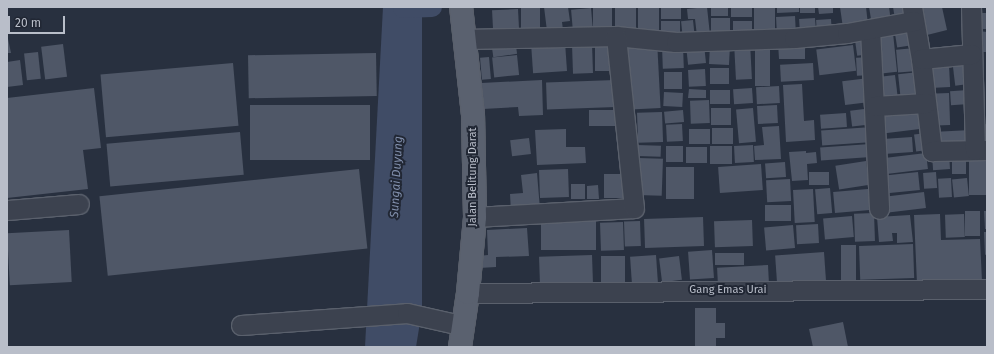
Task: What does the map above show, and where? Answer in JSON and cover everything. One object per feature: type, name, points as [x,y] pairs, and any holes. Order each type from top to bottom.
[{"type":"main road","name":"Jalan Belitung Darat","points":[[461,12],[474,115],[474,217],[468,293],[462,337]]},
{"type":"street","points":[[464,39],[616,36],[676,42],[794,38],[870,29],[913,14],[921,59],[932,152],[981,150],[972,54],[971,7]]},
{"type":"street","points":[[870,29],[879,209]]},
{"type":"street","points":[[474,217],[634,208],[616,36]]},
{"type":"street","points":[[921,59],[972,54]]},
{"type":"street","points":[[875,106],[926,103]]},
{"type":"street","points":[[7,210],[80,204]]},
{"type":"street","name":"Gang Emas Urai","points":[[468,293],[987,289]]},
{"type":"street","points":[[241,325],[407,313],[462,337]]},
{"type":"water","name":"Sungai Duyung","points":[[383,7],[422,7],[422,310],[416,347],[365,347]]},
{"type":"building","points":[[521,7],[540,7],[540,35],[521,35]]},
{"type":"building","points":[[544,7],[568,7],[570,21],[562,22],[563,30],[547,31]]},
{"type":"building","points":[[593,7],[612,7],[612,34],[593,34]]},
{"type":"building","points":[[615,7],[636,7],[636,34],[615,34]]},
{"type":"building","points":[[638,7],[659,7],[659,33],[638,33]]},
{"type":"building","points":[[661,7],[681,7],[681,19],[661,19]]},
{"type":"building","points":[[707,7],[710,35],[697,36],[695,19],[688,19],[687,9]]},
{"type":"building","points":[[711,7],[728,7],[728,16],[711,16]]},
{"type":"building","points":[[731,7],[752,7],[752,17],[731,17]]},
{"type":"building","points":[[754,7],[775,7],[775,36],[754,36]]},
{"type":"building","points":[[777,7],[799,7],[799,12],[777,13]]},
{"type":"building","points":[[800,7],[815,7],[815,13],[800,13]]},
{"type":"building","points":[[818,7],[833,7],[833,13],[819,14]]},
{"type":"building","points":[[840,7],[866,7],[868,25],[843,28]]},
{"type":"building","points":[[869,7],[889,7],[891,22],[872,25]]},
{"type":"building","points":[[893,7],[909,7],[911,16],[895,19]]},
{"type":"building","points":[[916,7],[942,7],[947,30],[923,36]]},
{"type":"building","points":[[591,8],[593,30],[573,32],[571,10]]},
{"type":"building","points":[[518,9],[519,30],[493,31],[492,10]]},
{"type":"building","points":[[980,13],[987,13],[987,29],[980,29]]},
{"type":"building","points":[[795,16],[796,34],[777,35],[776,17]]},
{"type":"building","points":[[711,18],[730,18],[730,38],[711,38]]},
{"type":"building","points":[[815,18],[816,34],[800,35],[799,19]]},
{"type":"building","points":[[831,19],[832,33],[817,34],[816,20]]},
{"type":"building","points":[[693,20],[695,38],[683,39],[681,21]]},
{"type":"building","points":[[661,21],[680,21],[680,35],[661,35]]},
{"type":"building","points":[[733,21],[752,21],[752,38],[733,38]]},
{"type":"building","points":[[912,26],[915,45],[897,48],[894,29]]},
{"type":"building","points":[[979,31],[987,32],[987,52],[978,52]]},
{"type":"building","points":[[869,32],[872,54],[857,56],[854,34]]},
{"type":"building","points":[[893,33],[897,72],[877,74],[873,35]]},
{"type":"building","points":[[7,34],[11,53],[7,53]]},
{"type":"building","points":[[515,39],[517,54],[493,57],[491,42]]},
{"type":"building","points":[[657,40],[661,108],[626,110],[622,42]]},
{"type":"building","points":[[565,42],[567,71],[533,73],[531,44]]},
{"type":"building","points":[[750,42],[752,79],[736,80],[734,43]]},
{"type":"building","points":[[778,42],[805,46],[805,59],[779,59]]},
{"type":"building","points":[[63,44],[67,77],[45,79],[41,47]]},
{"type":"building","points":[[592,44],[593,73],[573,74],[572,45]]},
{"type":"building","points":[[595,44],[612,44],[612,71],[595,71]]},
{"type":"building","points":[[704,44],[706,63],[688,65],[686,46]]},
{"type":"building","points":[[683,45],[684,68],[663,69],[662,46]]},
{"type":"building","points":[[710,45],[730,46],[729,65],[709,64]]},
{"type":"building","points":[[755,45],[770,45],[770,86],[755,86]]},
{"type":"building","points":[[853,45],[856,71],[819,75],[816,50]]},
{"type":"building","points":[[915,48],[917,71],[898,73],[896,50]]},
{"type":"building","points":[[38,52],[41,79],[27,80],[24,53]]},
{"type":"building","points":[[376,53],[377,96],[249,98],[248,55]]},
{"type":"building","points":[[517,55],[519,75],[494,78],[492,58]]},
{"type":"building","points":[[489,57],[491,79],[482,80],[480,58]]},
{"type":"building","points":[[872,57],[873,75],[857,76],[856,58]]},
{"type":"building","points":[[967,58],[970,84],[955,86],[952,60]]},
{"type":"building","points":[[20,60],[23,85],[7,87],[7,62]]},
{"type":"building","points":[[233,63],[238,126],[106,137],[101,75]]},
{"type":"building","points":[[813,63],[814,80],[781,82],[780,65]]},
{"type":"building","points":[[949,65],[950,87],[930,88],[929,66]]},
{"type":"building","points":[[710,68],[729,68],[729,84],[710,84]]},
{"type":"building","points":[[705,69],[706,86],[689,87],[688,70]]},
{"type":"building","points":[[664,72],[682,72],[682,89],[664,89]]},
{"type":"building","points":[[919,72],[922,99],[901,101],[898,74]]},
{"type":"building","points":[[895,75],[898,98],[881,100],[878,77]]},
{"type":"building","points":[[869,78],[872,102],[845,105],[842,81]]},
{"type":"building","points":[[542,80],[543,115],[519,116],[518,107],[483,109],[481,83]]},
{"type":"building","points":[[615,80],[616,107],[547,109],[546,82]]},
{"type":"building","points":[[802,84],[804,121],[814,120],[815,140],[786,142],[783,85]]},
{"type":"building","points":[[779,86],[780,103],[757,104],[756,87]]},
{"type":"building","points":[[94,88],[101,148],[83,150],[88,189],[7,198],[7,98]]},
{"type":"building","points":[[752,88],[753,103],[734,104],[733,89]]},
{"type":"building","points":[[689,89],[706,90],[706,98],[688,98]]},
{"type":"building","points":[[710,90],[730,90],[730,104],[710,104]]},
{"type":"building","points":[[968,90],[969,104],[951,105],[950,91]]},
{"type":"building","points":[[664,92],[683,93],[682,107],[663,106]]},
{"type":"building","points":[[949,93],[950,125],[930,126],[929,94]]},
{"type":"building","points":[[709,100],[710,123],[691,124],[690,101]]},
{"type":"building","points":[[250,105],[370,105],[370,160],[250,160]]},
{"type":"building","points":[[777,105],[778,123],[758,124],[757,106]]},
{"type":"building","points":[[919,106],[922,129],[881,134],[878,111]]},
{"type":"building","points":[[711,108],[731,108],[731,125],[711,125]]},
{"type":"building","points":[[753,108],[756,142],[739,143],[736,109]]},
{"type":"building","points":[[872,108],[874,124],[852,127],[850,111]]},
{"type":"building","points":[[589,110],[619,110],[619,126],[589,126]]},
{"type":"building","points":[[683,110],[684,122],[665,124],[664,112]]},
{"type":"building","points":[[662,112],[663,142],[638,143],[637,113]]},
{"type":"building","points":[[846,113],[847,127],[821,129],[820,115]]},
{"type":"building","points":[[682,124],[683,141],[667,142],[666,125]]},
{"type":"building","points":[[987,124],[987,146],[980,146],[979,125]]},
{"type":"building","points":[[779,126],[781,159],[755,160],[754,146],[764,145],[762,127]]},
{"type":"building","points":[[872,127],[873,142],[822,146],[821,131]]},
{"type":"building","points":[[712,128],[733,128],[733,144],[712,144]]},
{"type":"building","points":[[566,129],[566,147],[585,147],[586,163],[537,165],[535,130]]},
{"type":"building","points":[[689,129],[710,129],[710,144],[689,144]]},
{"type":"building","points":[[971,130],[972,149],[933,151],[932,132]]},
{"type":"building","points":[[240,132],[244,175],[110,187],[107,144]]},
{"type":"building","points":[[927,133],[929,150],[916,151],[914,135]]},
{"type":"building","points":[[912,137],[913,152],[880,154],[879,139]]},
{"type":"building","points":[[529,138],[531,154],[512,156],[510,140]]},
{"type":"building","points":[[870,144],[871,157],[821,160],[820,147]]},
{"type":"building","points":[[637,145],[661,146],[661,157],[637,156]]},
{"type":"building","points":[[753,145],[754,162],[735,163],[734,146]]},
{"type":"building","points":[[666,146],[683,146],[683,162],[666,162]]},
{"type":"building","points":[[710,146],[732,146],[732,164],[710,164]]},
{"type":"building","points":[[686,147],[707,147],[707,163],[686,163]]},
{"type":"building","points":[[806,151],[806,153],[816,152],[817,163],[807,164],[808,180],[792,181],[789,152]]},
{"type":"building","points":[[926,153],[928,169],[882,174],[880,159]]},
{"type":"building","points":[[949,154],[950,169],[933,170],[932,155]]},
{"type":"building","points":[[638,158],[663,159],[662,196],[637,195]]},
{"type":"building","points":[[952,159],[966,159],[966,174],[952,174]]},
{"type":"building","points":[[866,161],[870,185],[839,190],[835,166]]},
{"type":"building","points":[[969,161],[987,161],[987,195],[969,195]]},
{"type":"building","points":[[785,162],[786,177],[766,178],[765,163]]},
{"type":"building","points":[[761,164],[763,190],[720,193],[718,167]]},
{"type":"building","points":[[666,167],[694,167],[694,199],[666,199]]},
{"type":"building","points":[[359,169],[367,249],[108,276],[99,196]]},
{"type":"building","points":[[568,169],[569,197],[540,198],[539,170]]},
{"type":"building","points":[[809,172],[829,172],[829,185],[809,185]]},
{"type":"building","points":[[918,172],[920,190],[882,194],[880,176]]},
{"type":"building","points":[[936,172],[937,188],[924,189],[923,173]]},
{"type":"building","points":[[537,173],[540,209],[511,212],[510,194],[523,193],[521,175]]},
{"type":"building","points":[[604,174],[628,174],[628,198],[604,198]]},
{"type":"building","points":[[951,178],[952,197],[939,198],[938,179]]},
{"type":"building","points":[[967,178],[969,196],[954,197],[952,180]]},
{"type":"building","points":[[790,179],[791,201],[767,202],[766,180]]},
{"type":"building","points":[[571,184],[585,184],[585,199],[571,199]]},
{"type":"building","points":[[598,185],[599,199],[587,199],[587,186]]},
{"type":"building","points":[[830,188],[832,213],[817,214],[815,189]]},
{"type":"building","points":[[813,189],[815,222],[795,223],[793,190]]},
{"type":"building","points":[[868,189],[870,210],[835,213],[833,192]]},
{"type":"building","points":[[924,192],[926,208],[884,213],[882,197]]},
{"type":"building","points":[[765,205],[791,205],[791,221],[765,221]]},
{"type":"building","points":[[965,211],[980,211],[980,236],[965,236]]},
{"type":"building","points":[[984,211],[987,211],[987,229],[985,229]]},
{"type":"building","points":[[874,213],[875,241],[855,242],[854,214]]},
{"type":"building","points":[[940,214],[941,240],[980,239],[982,281],[917,284],[914,215]]},
{"type":"building","points":[[964,214],[965,237],[946,238],[945,215]]},
{"type":"building","points":[[910,215],[913,242],[897,243],[897,233],[892,233],[893,241],[879,242],[877,217]]},
{"type":"building","points":[[852,216],[854,237],[825,239],[823,219]]},
{"type":"building","points":[[703,217],[704,246],[645,248],[644,219]]},
{"type":"building","points":[[541,220],[596,220],[596,250],[541,250]]},
{"type":"building","points":[[752,220],[753,246],[715,247],[714,221]]},
{"type":"building","points":[[640,221],[641,246],[625,247],[624,222]]},
{"type":"building","points":[[623,222],[624,250],[601,251],[600,223]]},
{"type":"building","points":[[818,224],[819,243],[797,244],[796,225]]},
{"type":"building","points":[[793,225],[795,248],[766,250],[764,228]]},
{"type":"building","points":[[527,228],[529,256],[496,257],[496,267],[479,268],[478,256],[488,255],[487,230]]},
{"type":"building","points":[[69,230],[72,282],[10,285],[7,233]]},
{"type":"building","points":[[984,232],[987,232],[987,254],[985,255]]},
{"type":"building","points":[[913,244],[914,278],[860,280],[859,246]]},
{"type":"building","points":[[841,245],[856,245],[856,280],[841,280]]},
{"type":"building","points":[[712,250],[714,278],[690,280],[688,252]]},
{"type":"building","points":[[824,252],[826,283],[777,286],[775,255]]},
{"type":"building","points":[[715,253],[744,253],[744,265],[715,265]]},
{"type":"building","points":[[592,255],[593,283],[540,285],[539,257]]},
{"type":"building","points":[[656,255],[658,282],[632,284],[630,257]]},
{"type":"building","points":[[601,256],[625,256],[625,284],[601,284]]},
{"type":"building","points":[[679,256],[682,280],[662,282],[659,258]]},
{"type":"building","points":[[768,265],[769,284],[718,287],[717,268]]},
{"type":"building","points":[[695,308],[716,308],[716,323],[725,323],[725,338],[716,338],[716,346],[695,346]]},
{"type":"building","points":[[843,322],[848,347],[813,347],[809,329]]},
{"type":"waterway","points":[[403,8],[432,7]]}]
